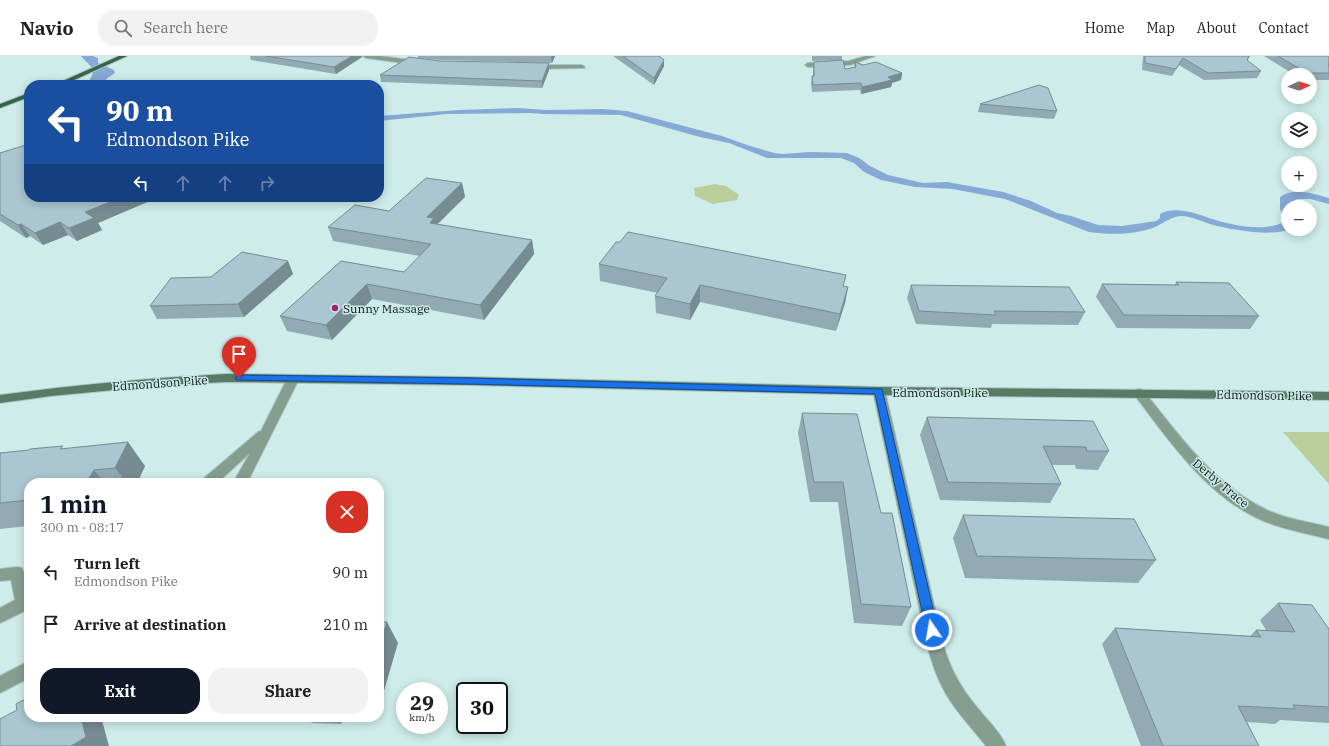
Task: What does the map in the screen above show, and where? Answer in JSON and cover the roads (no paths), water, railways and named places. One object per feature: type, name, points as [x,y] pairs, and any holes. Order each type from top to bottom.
[{"type":"main road","points":[[69,80],[124,56]]},
{"type":"main road","points":[[0,106],[24,97]]},
{"type":"main road","name":"Edmondson Pike","points":[[0,399],[51,392],[166,381],[226,378],[468,381],[879,391],[1329,396]]},
{"type":"street","points":[[366,56],[387,57],[424,63]]},
{"type":"street","points":[[808,65],[850,63],[872,56]]},
{"type":"street","points":[[522,67],[582,67]]},
{"type":"street","points":[[243,478],[293,379]]},
{"type":"street","points":[[879,391],[935,644],[942,667],[947,680],[955,692],[997,746]]},
{"type":"street","name":"Derby Trace","points":[[1139,393],[1187,454],[1240,502],[1262,514],[1287,523],[1329,533]]},
{"type":"street","points":[[214,478],[266,432]]},
{"type":"street","points":[[0,575],[17,573],[24,596]]},
{"type":"street","points":[[0,616],[24,603]]},
{"type":"street","points":[[0,685],[24,672]]},
{"type":"water","points":[[81,56],[93,56],[98,58],[98,63],[114,70],[115,73],[106,79],[107,80],[90,80],[92,77],[93,70]]},
{"type":"water","points":[[517,108],[547,110],[603,109],[627,111],[722,136],[774,153],[847,153],[859,158],[870,166],[888,175],[923,183],[947,182],[1003,192],[1031,201],[1057,213],[1098,225],[1122,226],[1156,221],[1160,218],[1160,214],[1178,210],[1191,212],[1236,225],[1264,227],[1281,223],[1281,231],[1263,233],[1241,231],[1213,225],[1194,218],[1179,216],[1155,227],[1139,232],[1114,234],[1089,232],[1005,199],[953,189],[915,187],[881,180],[864,172],[854,163],[841,158],[767,158],[729,143],[700,137],[621,115],[531,113],[447,114],[384,120],[384,116],[459,110]]},
{"type":"water","points":[[1291,192],[1304,192],[1329,198],[1329,204],[1317,200],[1281,200],[1281,212],[1280,197]]},
{"type":"place","name":"Sunny Massage","points":[[335,308]]}]
